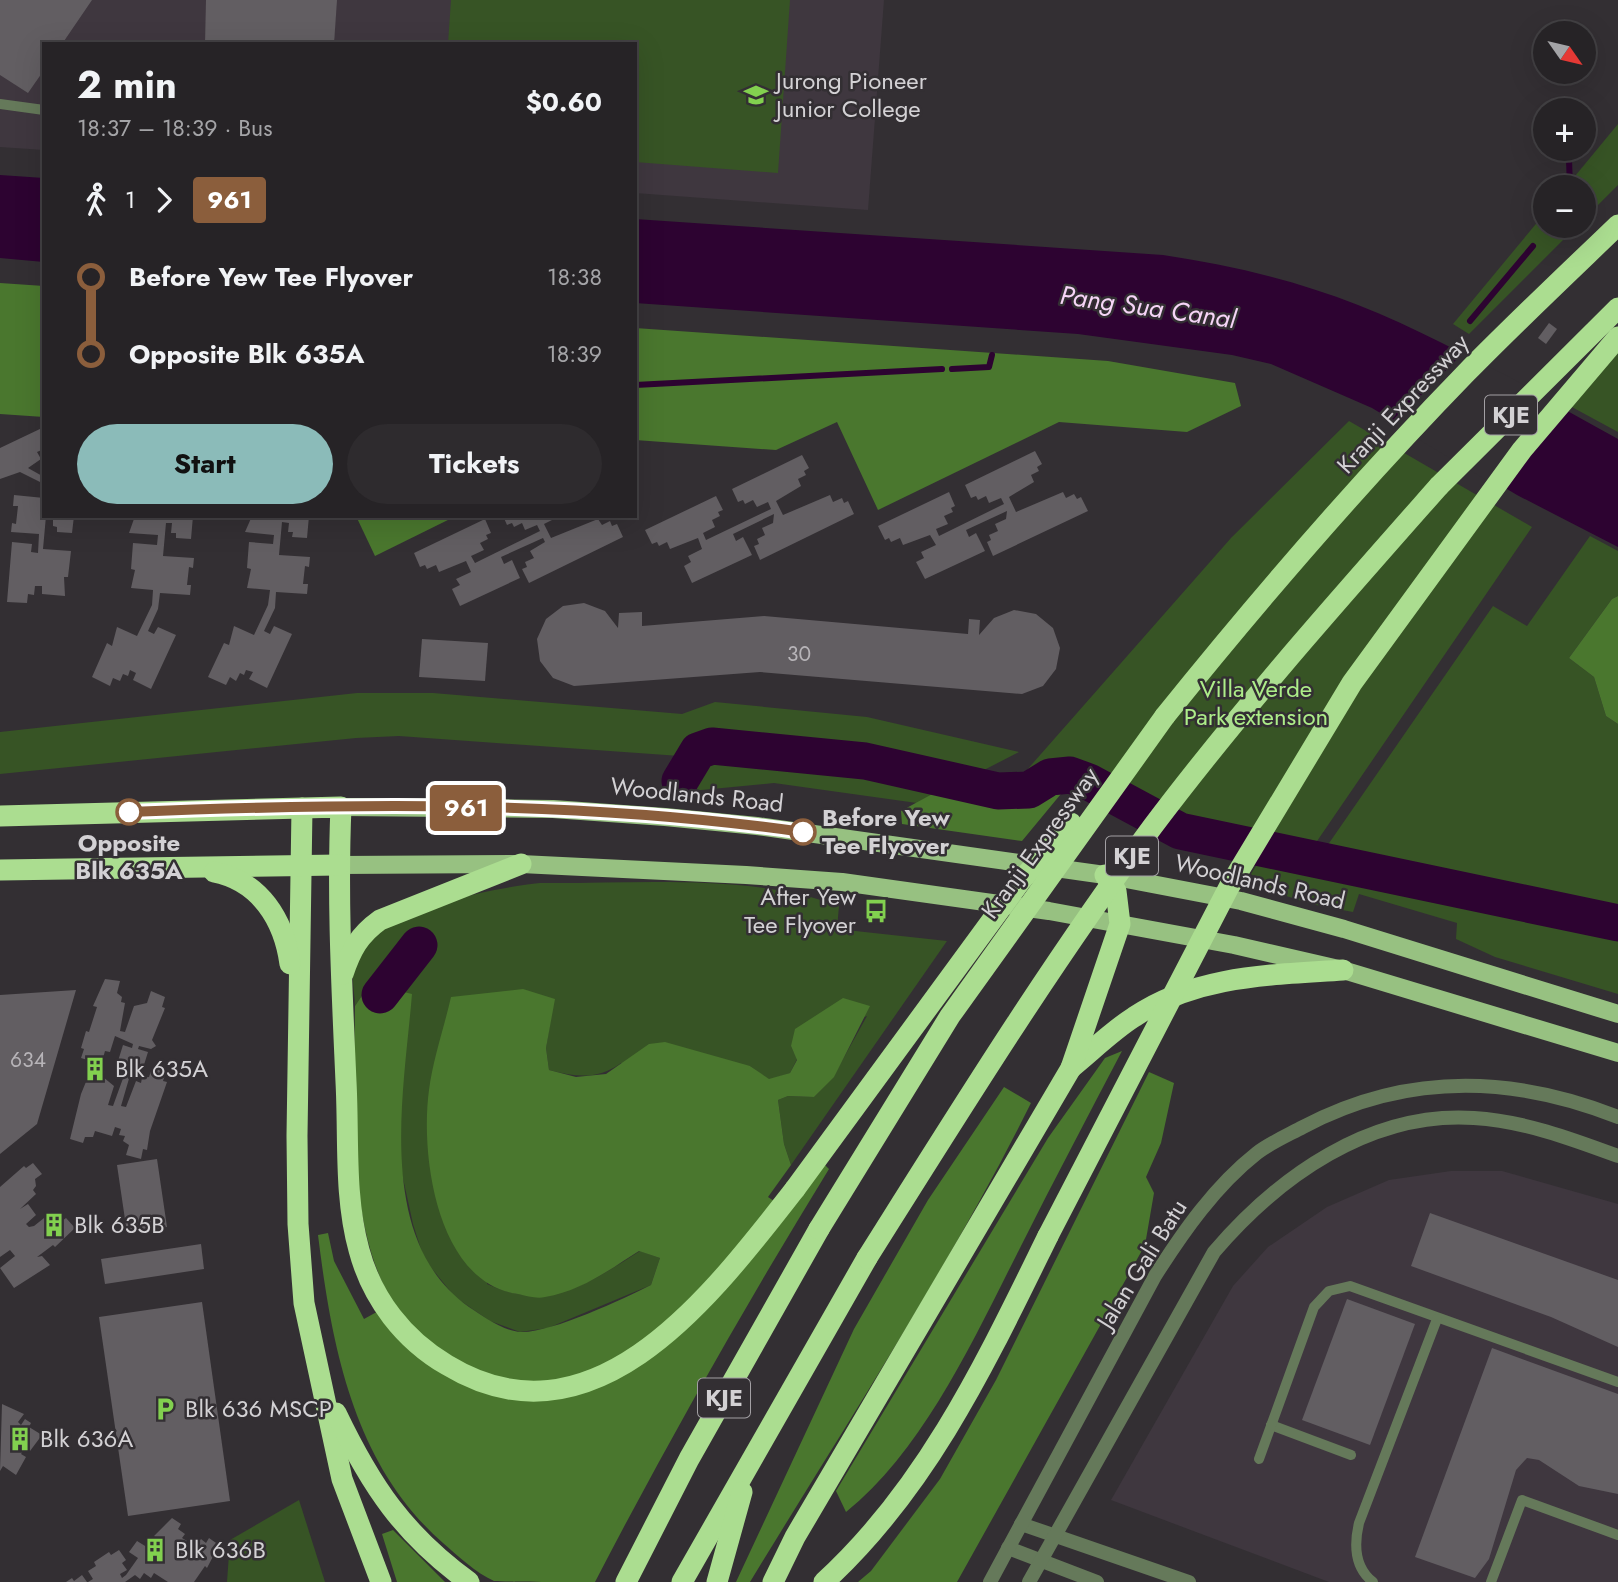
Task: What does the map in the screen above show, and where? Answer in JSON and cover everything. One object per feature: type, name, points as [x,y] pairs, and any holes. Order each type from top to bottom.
[{"type":"highway","name":"Kranji Expressway","points":[[629,1575],[689,1459],[819,1229],[950,1016],[1165,716],[1219,649],[1384,461],[1467,373],[1618,225]]},
{"type":"highway","name":"KJE","points":[[685,1576],[867,1258],[989,1064],[1155,825],[1308,634],[1439,486],[1618,308]]},
{"type":"highway","points":[[824,1582],[854,1555],[922,1468],[980,1373],[1229,887],[1339,705],[1388,631],[1522,450],[1618,337]]},
{"type":"highway","points":[[341,807],[338,865],[340,982],[351,1212],[359,1252],[373,1289],[391,1317],[413,1340],[466,1377],[500,1388],[534,1391],[572,1386],[607,1374],[642,1354],[700,1303],[795,1189],[1020,883],[1165,716]]},
{"type":"highway","name":"Woodlands Road","points":[[0,816],[341,807]]},
{"type":"highway","points":[[302,808],[298,1224],[304,1303],[342,1479],[381,1582]]},
{"type":"highway","points":[[340,982],[351,950],[363,933],[380,920],[521,864]]},
{"type":"highway","points":[[0,870],[338,865]]},
{"type":"highway","points":[[182,866],[230,875],[265,901],[285,937],[298,1018]]},
{"type":"highway","points":[[773,1582],[796,1537],[1071,1068],[1120,924],[1116,891],[1105,875]]},
{"type":"highway","points":[[1071,1068],[1134,1017],[1192,988],[1235,979],[1343,970]]},
{"type":"highway","points":[[320,1381],[362,1466],[408,1531],[439,1560],[470,1582]]},
{"type":"highway","points":[[720,1574],[748,1469]]},
{"type":"highway","points":[[437,1582],[439,1560]]},
{"type":"main road","name":"Woodlands Road","points":[[341,807],[553,809],[665,817],[757,826],[1105,875],[1241,901],[1344,929],[1618,1014]]},
{"type":"main road","points":[[338,865],[521,864],[842,882],[1120,924],[1234,945],[1343,970],[1618,1053]]},
{"type":"main road","points":[[1234,945],[1223,938],[1216,923],[1222,908],[1241,901]]},
{"type":"street","name":"Jalan Gali Batu","points":[[990,1582],[1155,1276],[1182,1235],[1220,1189],[1258,1152],[1334,1110],[1384,1093],[1433,1087],[1476,1085],[1527,1091],[1587,1105],[1618,1117]]},
{"type":"street","points":[[1029,1582],[1186,1297],[1214,1252],[1245,1215],[1314,1162],[1348,1144],[1383,1132],[1439,1119],[1474,1118],[1522,1125],[1618,1156]]},
{"type":"street","points":[[1021,1524],[1189,1582]]},
{"type":"street","points":[[1008,1549],[1097,1582]]},
{"type":"lane","points":[[0,104],[42,110]]},
{"type":"lane","points":[[1259,1459],[1314,1307],[1329,1291],[1350,1286],[1618,1382]]},
{"type":"lane","points":[[1373,1582],[1357,1557],[1355,1541],[1359,1523],[1437,1319]]},
{"type":"lane","points":[[1271,1424],[1351,1455]]},
{"type":"lane","points":[[1491,1582],[1522,1500],[1618,1535]]},
{"type":"shaded area","name":"Jurong Pioneer Junior College","points":[[0,0],[884,0],[868,210],[637,193],[637,42],[42,42],[42,150],[0,147]]},
{"type":"shaded area","points":[[1451,1171],[1502,1171],[1618,1204],[1618,1582],[1329,1582],[1111,1500],[1233,1286],[1268,1247],[1327,1207],[1389,1180]]},
{"type":"green space","points":[[451,0],[790,0],[778,173],[637,162],[637,42],[448,42]]},
{"type":"green space","points":[[1618,124],[1618,185],[1596,207],[1596,175],[1576,175],[1587,161],[1596,161],[1596,151]]},
{"type":"green space","points":[[1533,227],[1533,238],[1565,238],[1469,334],[1453,324]]},
{"type":"green space","points":[[0,283],[42,286],[42,417],[0,414]]},
{"type":"green space","points":[[637,328],[1108,361],[1235,383],[1241,406],[1187,432],[1059,422],[878,510],[837,422],[776,450],[637,440]]},
{"type":"green space","points":[[1618,351],[1618,432],[1570,406]]},
{"type":"green space","name":"Villa Verde Park extension","points":[[1349,421],[1532,527],[1313,847],[1184,819],[1090,766],[1065,759],[1048,762],[1026,771],[1231,538]]},
{"type":"green space","points":[[357,518],[452,518],[375,556]]},
{"type":"green space","points":[[1590,536],[1618,551],[1618,596],[1612,599],[1569,658],[1594,677],[1606,716],[1618,724],[1618,909],[1325,849],[1493,606],[1527,626]]},
{"type":"green space","points":[[1618,596],[1618,724],[1606,716],[1594,677],[1569,658],[1612,599]]},
{"type":"green space","points":[[357,693],[433,693],[682,714],[715,702],[867,717],[1019,752],[984,770],[860,747],[720,732],[690,742],[680,756],[399,736],[0,774],[0,732]]},
{"type":"green space","points":[[725,752],[864,769],[964,792],[934,793],[917,803],[774,783],[691,791],[712,757]]},
{"type":"green space","points":[[1070,783],[1022,841],[902,824],[901,811],[934,793],[964,792],[1019,800],[1055,785]]},
{"type":"green space","points":[[1262,856],[1618,932],[1618,994],[1495,957],[1456,939],[1457,923],[1359,894],[1353,912],[1311,904],[1274,892],[1251,874]]},
{"type":"green space","points":[[692,882],[768,889],[839,906],[837,929],[947,941],[791,1165],[784,1144],[778,1100],[788,1096],[814,1097],[833,1077],[867,1016],[791,1046],[797,1059],[790,1073],[769,1080],[750,1066],[621,1063],[604,1072],[586,1076],[549,1070],[546,1048],[554,999],[487,1284],[509,1292],[549,1295],[585,1283],[640,1251],[660,1258],[651,1285],[548,1328],[520,1332],[490,1321],[455,1297],[424,1259],[401,1169],[400,1129],[365,991],[355,1006],[353,976],[363,948],[381,931],[405,917],[463,897],[540,883]]},
{"type":"green space","points":[[375,985],[412,994],[401,1119],[402,1162],[407,1205],[419,1244],[439,1278],[469,1307],[501,1326],[521,1332],[568,1321],[651,1285],[660,1258],[639,1251],[583,1285],[542,1298],[491,1285],[469,1267],[452,1242],[440,1213],[428,1148],[429,1090],[451,997],[523,989],[555,999],[546,1048],[549,1070],[576,1077],[606,1074],[649,1044],[665,1042],[750,1066],[769,1079],[790,1073],[797,1060],[791,1046],[795,1029],[843,998],[870,1006],[834,1077],[814,1097],[788,1096],[778,1100],[784,1144],[791,1165],[768,1197],[789,1211],[824,1164],[829,1169],[708,1373],[595,1582],[494,1581],[474,1569],[443,1543],[413,1512],[388,1478],[368,1441],[352,1402],[331,1320],[318,1235],[328,1233],[334,1261],[364,1319],[393,1303],[378,1271],[367,1236],[356,1158],[355,1006],[365,991]]},
{"type":"green space","points":[[1122,1051],[986,1316],[946,1388],[900,1456],[874,1486],[846,1512],[836,1491],[1048,1138],[1105,1058]]},
{"type":"green space","points":[[1149,1072],[1174,1083],[1161,1143],[1146,1177],[1154,1193],[1145,1245],[957,1582],[858,1582],[871,1571],[940,1479],[996,1380]]},
{"type":"green space","points":[[1004,1087],[1031,1103],[966,1225],[896,1345],[750,1582],[736,1582],[854,1329],[928,1200]]},
{"type":"green space","points":[[299,1500],[325,1582],[227,1582],[230,1540]]},
{"type":"green space","points":[[393,1530],[445,1582],[397,1582],[382,1534]]},
{"type":"water","points":[[0,175],[42,178],[42,262],[0,258]]},
{"type":"water","name":"Pang Sua Canal","points":[[637,219],[1163,255],[1238,269],[1310,288],[1358,305],[1424,334],[1618,439],[1618,547],[1517,495],[1372,408],[1271,364],[1232,355],[1078,334],[637,303]]},
{"type":"pier","points":[[1463,353],[1567,407],[1503,490],[1393,424]]},
{"type":"building","points":[[0,0],[92,0],[63,42],[42,42],[42,73],[28,93],[0,75]]},
{"type":"building","points":[[206,0],[337,0],[334,42],[205,42]]},
{"type":"building","points":[[1549,323],[1557,329],[1546,344],[1538,338]]},
{"type":"building","points":[[42,428],[42,450],[37,452],[41,459],[28,468],[42,476],[42,483],[20,472],[0,479],[0,448]]},
{"type":"building","points":[[1035,451],[1042,464],[1037,467],[1039,471],[1031,475],[1034,482],[1009,497],[1016,512],[1063,492],[1066,498],[1074,494],[1077,499],[1081,497],[1088,511],[993,556],[987,542],[991,540],[989,535],[998,531],[995,524],[1006,519],[1007,511],[966,530],[969,537],[976,533],[985,551],[925,579],[916,562],[924,558],[921,552],[936,545],[930,535],[903,545],[900,538],[891,542],[889,538],[885,540],[878,526],[949,492],[955,506],[951,508],[953,512],[944,516],[948,524],[936,529],[939,536],[1004,504],[1001,498],[989,503],[986,496],[978,500],[976,496],[971,498],[965,485]]},
{"type":"building","points":[[802,455],[809,468],[804,471],[806,475],[798,479],[801,486],[776,501],[783,515],[830,495],[833,502],[842,498],[844,503],[848,501],[854,514],[760,560],[754,546],[759,544],[757,539],[765,535],[762,528],[773,523],[774,514],[733,534],[736,541],[743,537],[752,555],[692,583],[684,566],[691,562],[688,556],[702,549],[698,538],[670,549],[667,542],[659,546],[657,542],[652,544],[645,530],[716,496],[723,510],[718,512],[720,516],[712,520],[715,527],[703,533],[706,540],[771,509],[768,502],[757,507],[753,500],[745,504],[743,500],[738,502],[732,489]]},
{"type":"building","points":[[14,495],[42,498],[42,518],[46,518],[43,549],[71,551],[68,577],[64,577],[65,596],[42,594],[42,586],[35,586],[34,595],[28,594],[27,603],[7,602],[12,542],[32,544],[31,552],[38,553],[39,534],[11,532],[12,523],[16,524],[18,506],[13,506]]},
{"type":"building","points":[[53,518],[74,518],[72,533],[57,532],[57,527],[53,526]]},
{"type":"building","points":[[134,518],[193,518],[191,539],[176,538],[176,533],[171,533],[172,523],[166,523],[163,556],[194,558],[193,568],[189,567],[187,585],[191,585],[190,595],[160,593],[158,609],[148,631],[154,634],[158,627],[176,635],[151,689],[133,680],[136,673],[130,670],[128,676],[123,674],[120,681],[113,678],[110,686],[92,677],[107,643],[112,646],[117,627],[137,636],[152,605],[153,590],[131,588],[135,570],[131,569],[133,543],[157,545],[158,535],[129,533]]},
{"type":"building","points":[[251,518],[309,518],[307,538],[292,537],[293,532],[288,532],[289,523],[282,522],[279,555],[310,557],[309,567],[305,566],[303,584],[308,584],[307,594],[276,592],[275,608],[264,631],[270,634],[274,626],[292,634],[267,688],[249,679],[253,672],[246,670],[244,675],[240,673],[236,681],[230,677],[226,685],[208,677],[224,643],[229,645],[234,626],[254,635],[268,605],[270,590],[247,588],[251,569],[247,568],[249,542],[273,544],[274,535],[245,532]]},
{"type":"building","points":[[504,518],[556,518],[544,524],[551,538],[598,519],[602,525],[610,521],[612,526],[617,524],[623,537],[529,583],[522,569],[527,567],[525,562],[534,558],[530,551],[545,542],[543,538],[501,557],[504,564],[512,560],[520,578],[460,606],[452,589],[460,585],[456,579],[471,572],[466,561],[439,572],[436,565],[427,569],[425,565],[420,567],[414,553],[485,519],[491,533],[486,535],[488,539],[480,543],[484,550],[471,556],[475,563],[540,531],[537,525],[525,530],[522,523],[514,527],[512,523],[507,525]]},
{"type":"building","points":[[584,603],[605,611],[618,628],[619,613],[642,612],[642,626],[764,616],[968,634],[969,619],[980,620],[979,635],[994,618],[1014,610],[1036,614],[1053,628],[1060,648],[1056,669],[1043,686],[1022,694],[760,672],[574,686],[553,678],[540,661],[537,639],[546,619],[563,606]]},
{"type":"building","points":[[422,639],[488,643],[485,681],[419,677]]},
{"type":"building","name":"Blk 635A","points":[[105,979],[120,981],[117,993],[122,997],[121,1002],[125,1003],[120,1031],[125,1032],[134,1006],[147,1003],[151,991],[165,997],[162,1007],[165,1008],[152,1040],[156,1046],[151,1049],[139,1046],[138,1049],[148,1052],[143,1068],[133,1065],[121,1106],[126,1107],[136,1081],[141,1083],[142,1078],[149,1077],[152,1068],[166,1072],[163,1081],[167,1082],[150,1131],[147,1150],[143,1149],[141,1159],[126,1155],[129,1145],[123,1141],[125,1136],[119,1135],[121,1129],[115,1127],[112,1136],[95,1131],[93,1137],[85,1137],[83,1143],[70,1139],[81,1094],[92,1067],[105,1071],[103,1077],[114,1086],[108,1105],[113,1106],[126,1070],[125,1063],[118,1061],[123,1045],[132,1048],[133,1044],[115,1036],[110,1052],[105,1051],[103,1058],[96,1056],[94,1062],[81,1058],[86,1031],[89,1032],[97,1007],[93,1006]]},
{"type":"building","points":[[76,990],[37,1124],[0,1154],[0,995]]},
{"type":"building","points":[[157,1159],[167,1227],[127,1233],[117,1165]]},
{"type":"building","name":"Blk 635B","points":[[33,1163],[42,1174],[35,1179],[36,1186],[33,1190],[36,1194],[20,1209],[28,1204],[36,1215],[26,1224],[29,1227],[34,1226],[49,1214],[62,1221],[66,1218],[75,1228],[55,1247],[53,1245],[37,1257],[42,1256],[50,1265],[14,1288],[0,1268],[15,1256],[10,1250],[0,1257],[0,1187],[24,1166],[26,1168]]},
{"type":"building","points":[[1430,1213],[1618,1280],[1618,1347],[1551,1317],[1411,1266]]},
{"type":"building","points":[[201,1244],[204,1269],[105,1284],[101,1259]]},
{"type":"building","points":[[1347,1299],[1415,1324],[1370,1445],[1302,1420]]},
{"type":"building","name":"Blk 636 MSCP","points":[[202,1302],[230,1501],[128,1516],[99,1317]]},
{"type":"building","points":[[1492,1348],[1618,1394],[1618,1494],[1579,1486],[1539,1460],[1527,1458],[1516,1470],[1489,1559],[1475,1578],[1415,1557]]},
{"type":"building","name":"Blk 636A","points":[[2,1404],[24,1414],[18,1422],[21,1425],[25,1419],[31,1423],[29,1427],[42,1435],[30,1451],[25,1448],[21,1454],[26,1457],[16,1475],[3,1466],[0,1471]]},
{"type":"building","name":"Blk 636B","points":[[172,1518],[181,1524],[178,1529],[185,1534],[182,1538],[187,1541],[180,1550],[185,1553],[193,1541],[197,1544],[201,1539],[206,1543],[209,1538],[219,1545],[207,1568],[205,1566],[194,1582],[168,1582],[154,1573],[151,1578],[144,1573],[140,1579],[135,1575],[125,1582],[88,1582],[93,1579],[88,1571],[96,1566],[94,1562],[109,1552],[111,1555],[119,1550],[126,1560],[122,1563],[127,1570],[120,1574],[122,1578],[126,1575],[138,1558],[129,1552],[137,1541],[150,1549],[157,1539],[154,1536]]},
{"type":"building","points":[[82,1575],[87,1582],[66,1582],[72,1578],[74,1581]]},
{"type":"waterway","points":[[1569,161],[1570,175]]},
{"type":"waterway","points":[[1470,321],[1533,246]]},
{"type":"waterway","points":[[952,369],[989,367],[992,355]]},
{"type":"waterway","points":[[637,385],[942,369]]},
{"type":"waterway","points":[[680,781],[698,751],[712,746],[865,761],[998,791],[1029,790],[1050,777],[1070,775],[1089,782],[1180,831],[1618,923]]},
{"type":"waterway","points":[[380,995],[419,945]]},
{"type":"bus line","name":"961","points":[[129,812],[278,807],[553,809],[665,817],[803,832]]},
{"type":"place","name":"Jurong Pioneer Junior College","points":[[756,95]]},
{"type":"place","name":"Opposite Blk 635A","points":[[129,812]]},
{"type":"place","name":"Before Yew Tee Flyover","points":[[803,832]]},
{"type":"place","name":"After Yew Tee Flyover","points":[[876,911]]},
{"type":"place","name":"Blk 635A","points":[[95,1069]]},
{"type":"place","name":"Blk 635B","points":[[54,1225]]},
{"type":"place","name":"Blk 636 MSCP","points":[[165,1409]]},
{"type":"place","name":"Blk 636A","points":[[20,1439]]},
{"type":"place","name":"Blk 636B","points":[[155,1550]]}]
